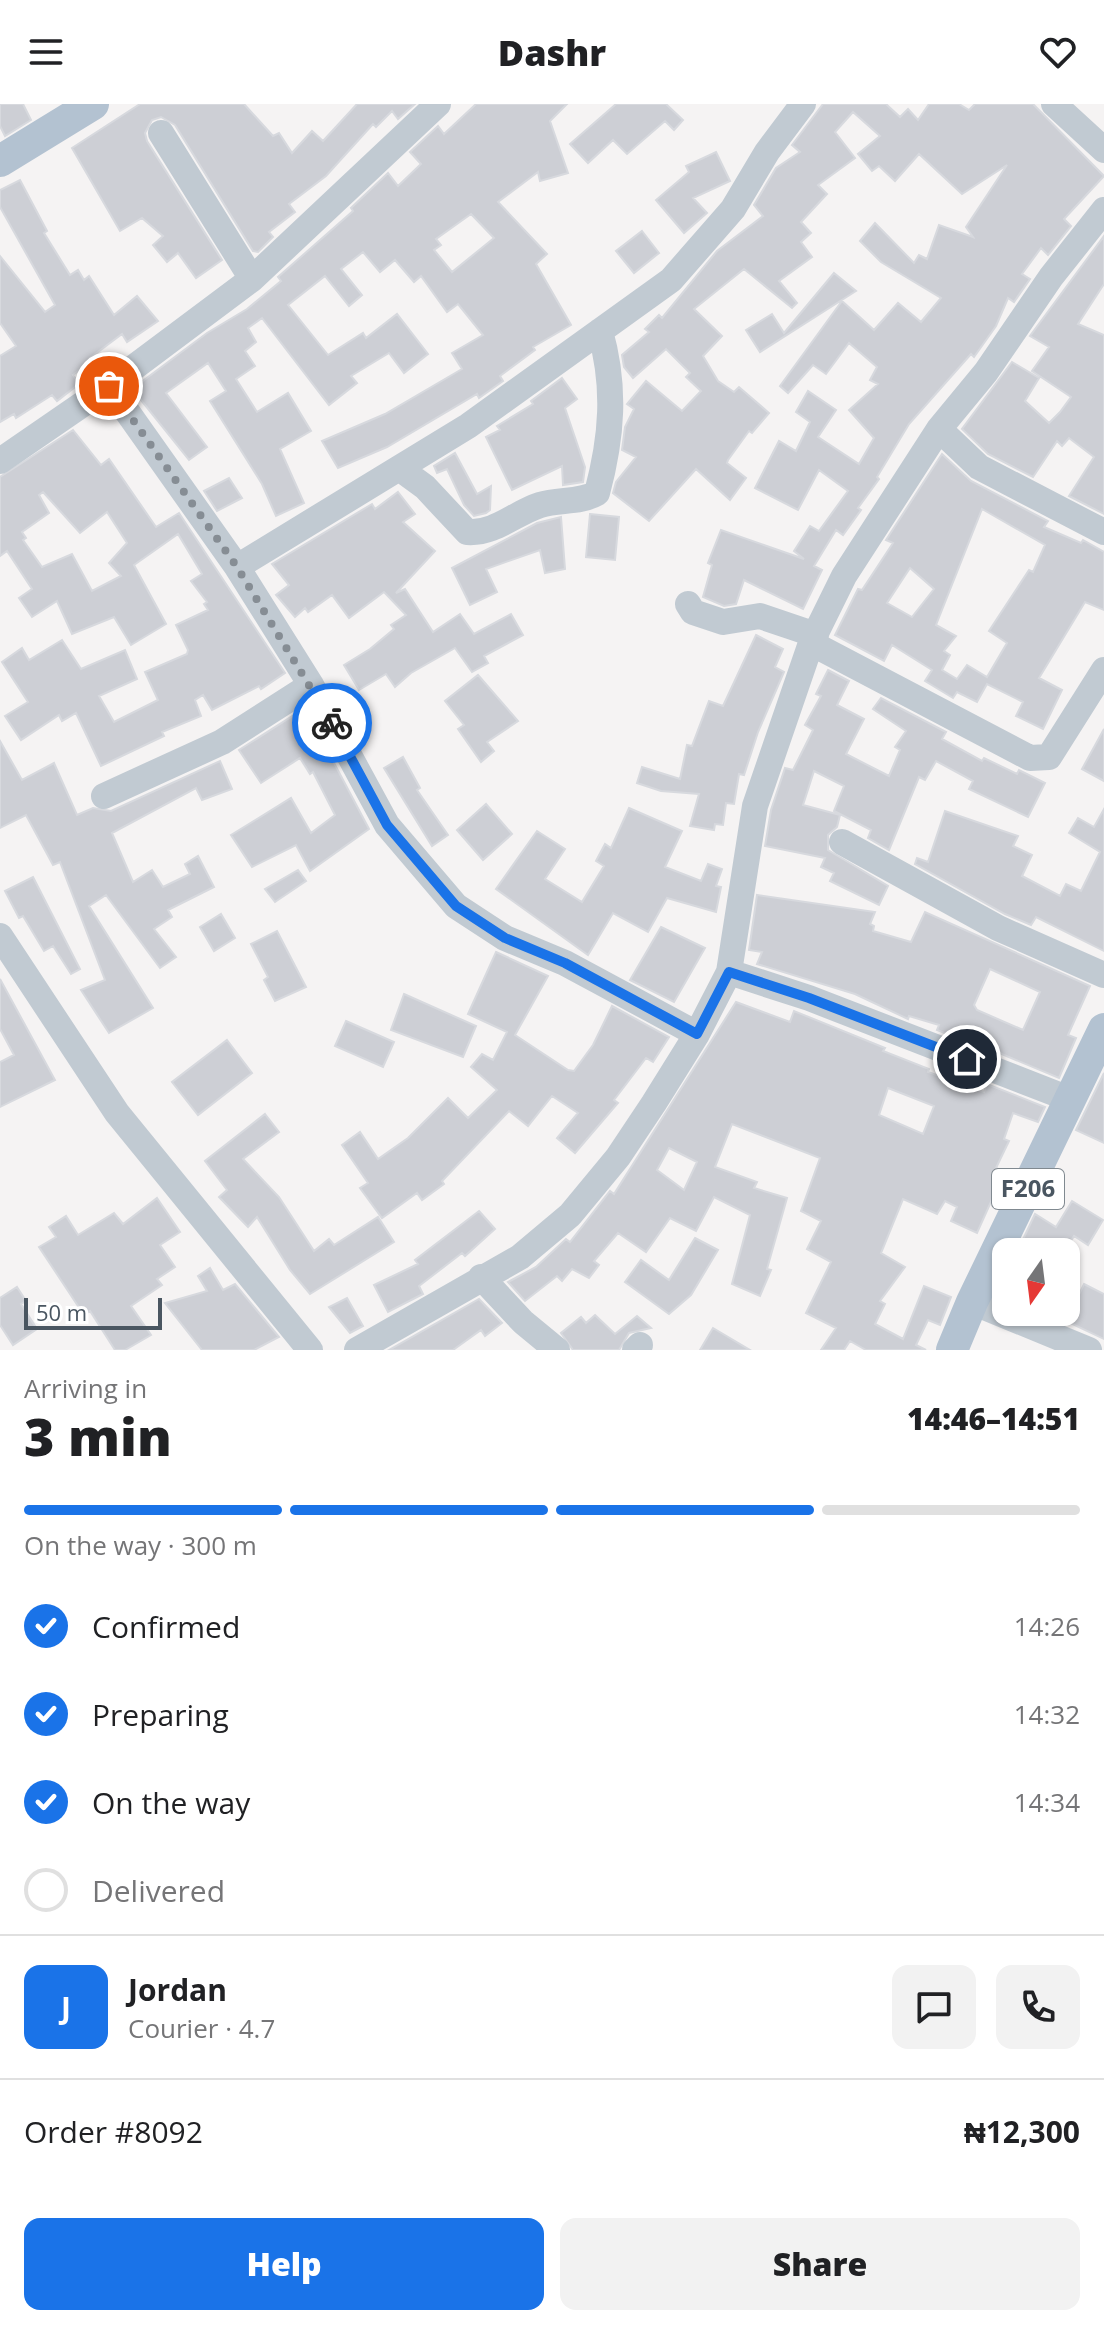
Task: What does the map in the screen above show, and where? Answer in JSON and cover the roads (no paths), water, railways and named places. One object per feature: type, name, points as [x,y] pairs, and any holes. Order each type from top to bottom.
[{"type":"main road","points":[[0,161],[93,104]]},
{"type":"main road","name":"F206","points":[[952,1350],[972,1302],[1104,1029]]},
{"type":"street","points":[[0,461],[109,386],[252,279],[438,104]]},
{"type":"street","points":[[237,567],[468,426],[671,280],[733,209],[767,152],[803,104]]},
{"type":"street","points":[[1054,104],[1104,150]]},
{"type":"street","points":[[161,133],[252,279]]},
{"type":"street","points":[[357,1350],[520,1257],[570,1215],[618,1157],[697,1034],[729,972],[755,806],[814,639],[844,576],[939,429],[986,372],[1051,277],[1104,210]]},
{"type":"street","points":[[399,468],[425,487],[467,532],[482,533],[542,505],[586,498],[597,493],[611,402],[611,368],[600,331]]},
{"type":"street","points":[[109,386],[237,567],[311,685],[387,825],[456,906],[505,938],[565,963],[697,1034]]},
{"type":"street","points":[[939,429],[979,467],[1104,532]]},
{"type":"street","points":[[688,604],[693,612],[723,622],[760,616],[814,639],[1030,758],[1049,757],[1104,670]]},
{"type":"street","points":[[104,796],[222,742],[311,685]]},
{"type":"street","points":[[842,842],[998,928],[1104,975]]},
{"type":"street","points":[[0,936],[117,1113],[310,1350]]},
{"type":"street","points":[[729,972],[809,998],[1072,1100]]},
{"type":"street","points":[[481,1277],[523,1322],[557,1350]]},
{"type":"street","points":[[972,1302],[1089,1350]]}]
